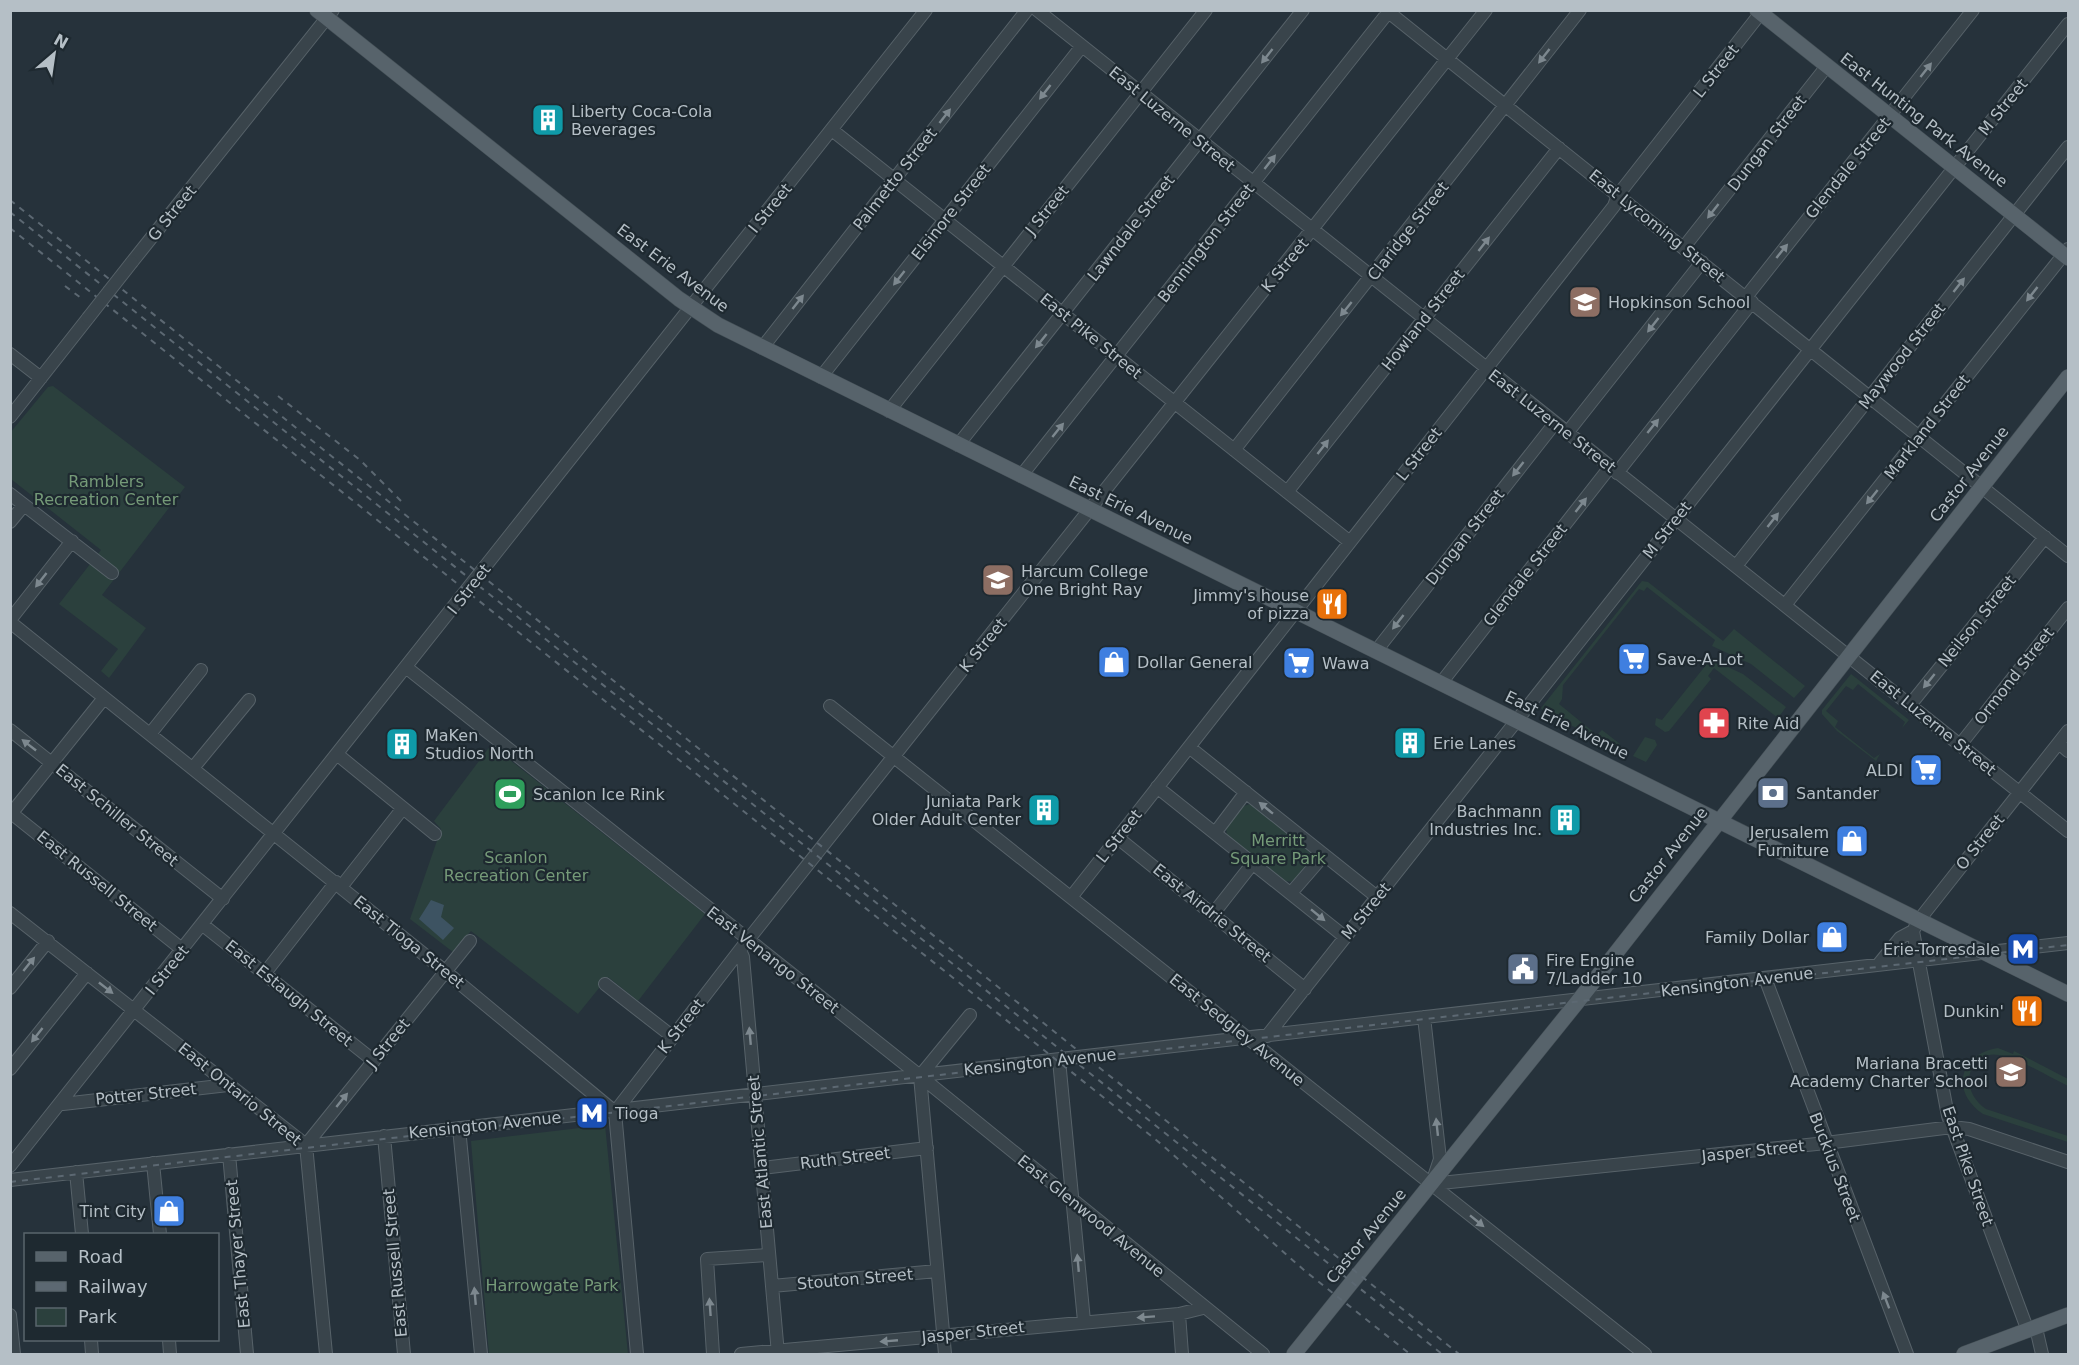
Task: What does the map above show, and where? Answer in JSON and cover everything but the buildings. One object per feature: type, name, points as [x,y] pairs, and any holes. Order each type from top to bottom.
[{"type":"main road","name":"East Hunting Park Avenue","points":[[1760,12],[2067,254]]},
{"type":"main road","name":"East Erie Avenue","points":[[326,13],[690,307],[762,348],[1718,820],[1916,925],[1986,953],[2068,994]]},
{"type":"main road","name":"Castor Avenue","points":[[1294,1354],[1579,1000],[2068,376]]},
{"type":"main road","points":[[1964,1354],[2068,1315]]},
{"type":"street","name":"I Street","points":[[10,1167],[63,1104],[926,10]]},
{"type":"street","name":"Palmetto Street","points":[[762,348],[1027,10]]},
{"type":"street","name":"East Luzerne Street","points":[[1037,10],[2068,831]]},
{"type":"street","name":"J Street","points":[[889,411],[1206,10]]},
{"type":"street","name":"Lawndale Street","points":[[958,445],[1303,10]]},
{"type":"street","name":"K Street","points":[[615,1112],[893,757],[1486,10]]},
{"type":"street","name":"Claridge Street","points":[[1234,450],[1580,10]]},
{"type":"street","name":"Glendale Street","points":[[1441,683],[1614,470],[1973,10]]},
{"type":"street","name":"East Lycoming Street","points":[[1388,11],[2068,556]]},
{"type":"street","name":"Bennington Street","points":[[1022,476],[1388,11]]},
{"type":"street","name":"L Street","points":[[1072,896],[1614,206],[1618,195],[1760,12]]},
{"type":"street","name":"G Street","points":[[10,417],[326,13]]},
{"type":"street","name":"M Street","points":[[1267,1036],[2068,24]]},
{"type":"street","name":"Elsinore Street","points":[[821,377],[1082,46]]},
{"type":"street","name":"Dungan Street","points":[[1684,247],[1827,66]]},
{"type":"street","name":"East Pike Street","points":[[832,130],[1350,542]]},
{"type":"street","name":"Maywood Street","points":[[1736,566],[2068,147]]},
{"type":"street","name":"Howland Street","points":[[1287,492],[1560,148]]},
{"type":"street","name":"Markland Street","points":[[1785,605],[2067,254]]},
{"type":"street","points":[[1567,433],[1702,262]]},
{"type":"street","points":[[10,354],[41,378]]},
{"type":"street","name":"Dungan Street","points":[[1376,651],[1555,423]]},
{"type":"street","points":[[10,494],[112,573]]},
{"type":"street","points":[[10,522],[24,505]]},
{"type":"street","name":"Neilson Street","points":[[1910,705],[2045,537]]},
{"type":"street","points":[[10,621],[72,541]]},
{"type":"street","name":"Ormond Street","points":[[1960,745],[2068,608]]},
{"type":"street","name":"East Tioga Street","points":[[10,621],[446,972],[615,1112]]},
{"type":"street","name":"East Venango Street","points":[[407,669],[744,946],[920,1076]]},
{"type":"street","points":[[150,734],[201,670]]},
{"type":"street","points":[[11,814],[104,698]]},
{"type":"street","points":[[194,768],[249,700]]},
{"type":"street","name":"East Sedgley Avenue","points":[[830,705],[1645,1354]]},
{"type":"street","name":"East Schiller Street","points":[[10,730],[223,899]]},
{"type":"street","name":"O Street","points":[[1878,965],[1900,938],[1916,925],[2020,793],[2064,747],[2068,731]]},
{"type":"street","points":[[1189,747],[1377,897]]},
{"type":"street","points":[[338,755],[435,834]]},
{"type":"street","points":[[1157,787],[1345,937]]},
{"type":"street","points":[[1215,833],[1246,792]]},
{"type":"street","points":[[264,973],[403,808]]},
{"type":"street","name":"East Russell Street","points":[[11,814],[183,950]]},
{"type":"street","name":"East Airdrie Street","points":[[1118,838],[1305,989]]},
{"type":"street","points":[[1291,893],[1324,855]]},
{"type":"street","points":[[1213,914],[1253,863]]},
{"type":"street","name":"East Ontario Street","points":[[10,913],[306,1145],[326,1354]]},
{"type":"street","name":"East Estaugh Street","points":[[203,925],[374,1061]]},
{"type":"street","points":[[1916,925],[1917,960]]},
{"type":"street","points":[[10,988],[48,941]]},
{"type":"street","name":"J Street","points":[[306,1145],[470,941]]},
{"type":"street","name":"Kensington Avenue","points":[[10,1180],[2068,943]]},
{"type":"street","name":"East Atlantic Street","points":[[744,946],[743,957],[778,1353]]},
{"type":"street","name":"East Pike Street","points":[[1917,960],[1952,1126],[2042,1354]]},
{"type":"street","points":[[10,1069],[87,973]]},
{"type":"street","name":"Buckius Street","points":[[1765,978],[1907,1354]]},
{"type":"street","points":[[604,984],[673,1037]]},
{"type":"street","points":[[945,1354],[920,1076],[970,1015]]},
{"type":"street","points":[[1424,1017],[1440,1159],[1431,1184]]},
{"type":"street","points":[[1059,1060],[1084,1321]]},
{"type":"street","name":"East Glenwood Avenue","points":[[920,1076],[1203,1308],[1263,1354]]},
{"type":"street","name":"Potter Street","points":[[63,1104],[228,1085]]},
{"type":"street","points":[[615,1112],[638,1354]]},
{"type":"street","name":"Jasper Street","points":[[1431,1184],[1826,1143],[1952,1126],[1969,1129],[2068,1162]]},
{"type":"street","points":[[459,1128],[481,1354]]},
{"type":"street","name":"East Russell Street","points":[[384,1136],[404,1354]]},
{"type":"street","name":"Ruth Street","points":[[762,1168],[927,1148]]},
{"type":"street","name":"East Thayer Street","points":[[229,1154],[247,1354]]},
{"type":"street","points":[[153,1163],[160,1233]]},
{"type":"street","points":[[76,1172],[82,1233]]},
{"type":"street","points":[[713,1354],[707,1259],[769,1255]]},
{"type":"street","name":"Stouton Street","points":[[772,1286],[937,1271]]},
{"type":"street","name":"Jasper Street","points":[[741,1354],[778,1353],[1084,1321],[1179,1314],[1203,1308]]},
{"type":"street","points":[[1179,1314],[1182,1354]]},
{"type":"street","points":[[10,1315],[14,1354]]},
{"type":"green space","name":"Ramblers Recreation Center","points":[[53,386],[185,487],[102,595],[146,628],[109,678],[101,671],[118,649],[59,604],[101,550],[11,479],[10,433],[48,387]]},
{"type":"green space","points":[[1642,581],[1648,582],[1723,641],[1734,629],[1805,686],[1794,698],[1751,664],[1712,646],[1715,640],[1647,587],[1644,591],[1639,589],[1563,685],[1562,699],[1559,704],[1597,735],[1602,730],[1620,744],[1621,750],[1544,712],[1541,708]]},
{"type":"green space","points":[[1706,657],[1743,674],[1786,707],[1778,718],[1714,668],[1708,676],[1711,679],[1669,731],[1665,732],[1655,725],[1656,718],[1662,720],[1706,665],[1702,660]]},
{"type":"green space","points":[[1851,674],[1909,720],[1902,728],[1905,722],[1858,684],[1853,690],[1846,686],[1826,711],[1838,721],[1835,727],[1874,758],[1880,754],[1876,761],[1837,731],[1822,714],[1822,710]]},
{"type":"green space","points":[[1645,737],[1655,740],[1657,745],[1646,762],[1633,756]]},
{"type":"green space","name":"Scanlon Recreation Center","points":[[491,745],[705,914],[638,1001],[608,977],[578,1014],[471,931],[453,952],[410,919],[441,829],[434,821]]},
{"type":"green space","name":"Merritt Square Park","points":[[1250,804],[1257,805],[1311,850],[1310,865],[1294,882],[1282,881],[1227,835],[1226,827],[1241,807]]},
{"type":"green space","points":[[1998,1048],[2013,1054],[2014,1051],[2068,1079],[2068,1086],[2017,1061],[1999,1055],[1989,1055],[1974,1064],[1970,1072],[1971,1091],[1977,1101],[1986,1109],[2068,1136],[2068,1142],[1983,1114],[1973,1105],[1963,1085],[1967,1066],[1985,1052]]},
{"type":"green space","name":"Harrowgate Park","points":[[605,1125],[628,1354],[489,1354],[471,1141]]},
{"type":"water","points":[[431,900],[444,905],[441,917],[454,928],[443,940],[419,919]]},
{"type":"railway","points":[[10,200],[1459,1354]]},
{"type":"railway","points":[[10,212],[1442,1354]]},
{"type":"railway","points":[[10,228],[1108,1101],[1161,1144],[1305,1271],[1410,1354]]},
{"type":"railway","points":[[65,286],[81,298]]},
{"type":"railway","points":[[278,396],[360,460],[401,501]]},
{"type":"railway","points":[[10,1182],[2068,945]]},
{"type":"place","name":"Liberty Coca-Cola Beverages","points":[[548,120]]},
{"type":"place","name":"Hopkinson School","points":[[1585,302]]},
{"type":"place","name":"Harcum College One Bright Ray","points":[[998,580]]},
{"type":"place","name":"Jimmy's house of pizza","points":[[1332,604]]},
{"type":"place","name":"Save-A-Lot","points":[[1634,659]]},
{"type":"place","name":"Dollar General","points":[[1114,662]]},
{"type":"place","name":"Wawa","points":[[1299,663]]},
{"type":"place","name":"Rite Aid","points":[[1714,723]]},
{"type":"place","name":"Erie Lanes","points":[[1410,743]]},
{"type":"place","name":"MaKen Studios North","points":[[402,744]]},
{"type":"place","name":"ALDI","points":[[1926,770]]},
{"type":"place","name":"Santander","points":[[1773,793]]},
{"type":"place","name":"Scanlon Ice Rink","points":[[510,794]]},
{"type":"place","name":"Juniata Park Older Adult Center","points":[[1044,810]]},
{"type":"place","name":"Bachmann Industries Inc.","points":[[1565,820]]},
{"type":"place","name":"Jerusalem Furniture","points":[[1852,841]]},
{"type":"place","name":"Family Dollar","points":[[1832,937]]},
{"type":"place","name":"Erie-Torresdale","points":[[2023,949]]},
{"type":"place","name":"Fire Engine 7/Ladder 10","points":[[1523,969]]},
{"type":"place","name":"Dunkin'","points":[[2027,1011]]},
{"type":"place","name":"Mariana Bracetti Academy Charter School","points":[[2011,1072]]},
{"type":"place","name":"Tioga","points":[[592,1113]]},
{"type":"place","name":"Tint City","points":[[169,1211]]}]
